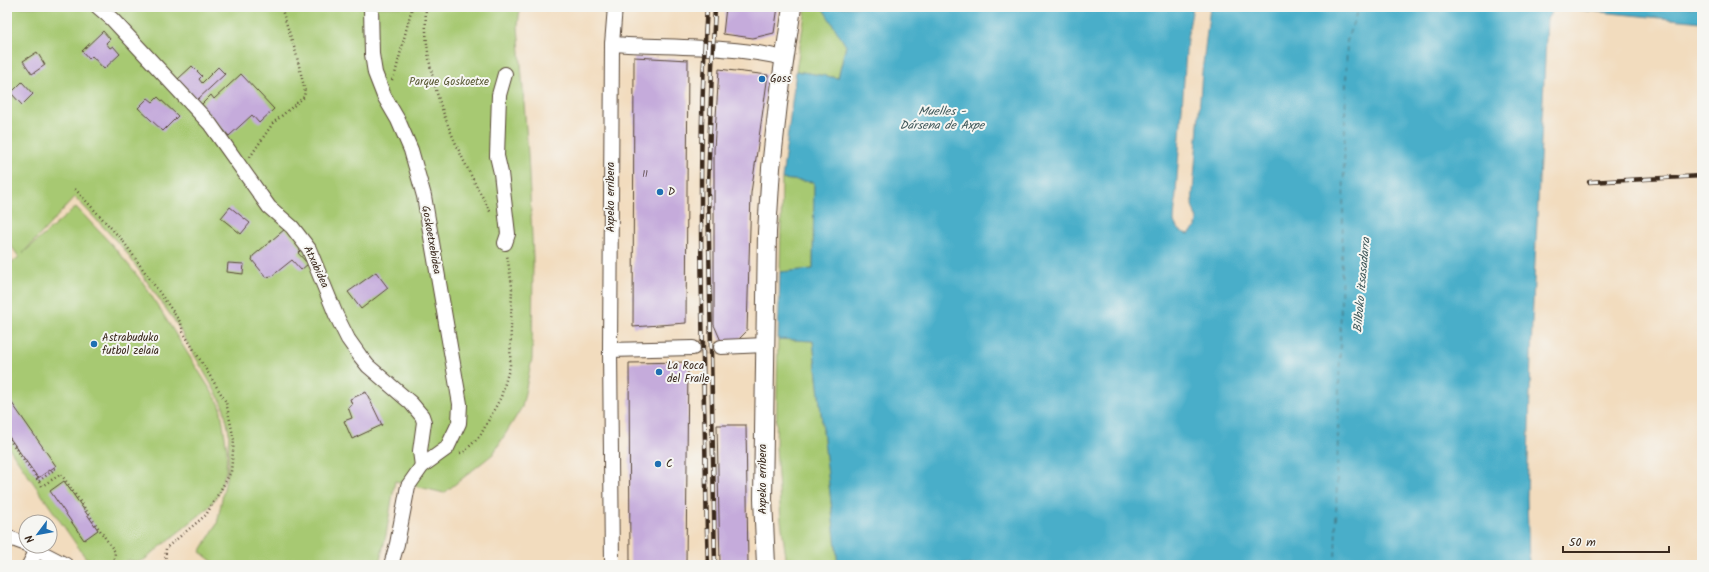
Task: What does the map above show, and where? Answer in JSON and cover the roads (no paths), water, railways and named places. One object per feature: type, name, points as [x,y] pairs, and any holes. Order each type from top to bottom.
[{"type":"main road","name":"Axpeko erribera","points":[[766,565],[763,499],[767,232],[771,168],[784,58],[792,7]]},
{"type":"street","name":"Atxabidea","points":[[98,7],[112,19],[210,124],[269,207],[292,227],[309,249],[336,315],[348,339],[368,366],[411,403],[422,416],[424,422],[420,452],[422,466]]},
{"type":"street","name":"Goskoetxebidea","points":[[372,7],[372,54],[374,73],[384,96],[398,120],[411,150],[424,196],[460,404],[459,423],[447,448],[422,466]]},
{"type":"street","name":"Axpeko erribera","points":[[612,565],[610,350],[612,44],[615,7]]},
{"type":"street","points":[[612,44],[734,51],[784,58]]},
{"type":"street","points":[[504,74],[499,95],[497,156],[501,173],[508,234],[505,243]]},
{"type":"street","points":[[721,347],[765,345]]},
{"type":"street","points":[[610,350],[693,348]]},
{"type":"street","points":[[391,565],[397,544],[408,486],[422,466]]},
{"type":"street","points":[[7,537],[18,542]]},
{"type":"street","points":[[29,565],[30,554]]},
{"type":"street","points":[[45,554],[66,565]]},
{"type":"water","points":[[822,7],[1193,7],[1187,38],[1174,221],[1179,230],[1189,234],[1196,227],[1197,220],[1192,205],[1202,72],[1210,7],[1560,7],[1553,10],[1547,19],[1532,323],[1527,497],[1529,565],[838,565],[813,341],[778,339],[780,272],[813,269],[814,182],[782,179],[796,71],[838,78],[846,46]]},
{"type":"water","points":[[1579,7],[1702,7],[1702,22],[1579,10]]},
{"type":"tunnel","points":[[693,348],[721,347]]},
{"type":"railway","points":[[707,7],[702,106],[701,256],[708,565]]},
{"type":"railway","points":[[715,7],[708,188],[715,565]]},
{"type":"railway","points":[[1589,182],[1702,176]]},
{"type":"place","name":"Goss","points":[[762,79]]},
{"type":"place","name":"D","points":[[660,192]]},
{"type":"place","name":"Astrabuduko futbol zelaia","points":[[94,344]]},
{"type":"place","name":"La Roca del Fraile","points":[[659,372]]},
{"type":"place","name":"C","points":[[658,464]]},
{"type":"park label","name":"Parque Goskoetxe","points":[[449,82]]},
{"type":"water label","name":"Muelles - Dársena de Axpe","points":[[942,118]]},
{"type":"water label","name":"Bilboko itsasadarra","points":[[1362,285]]}]
